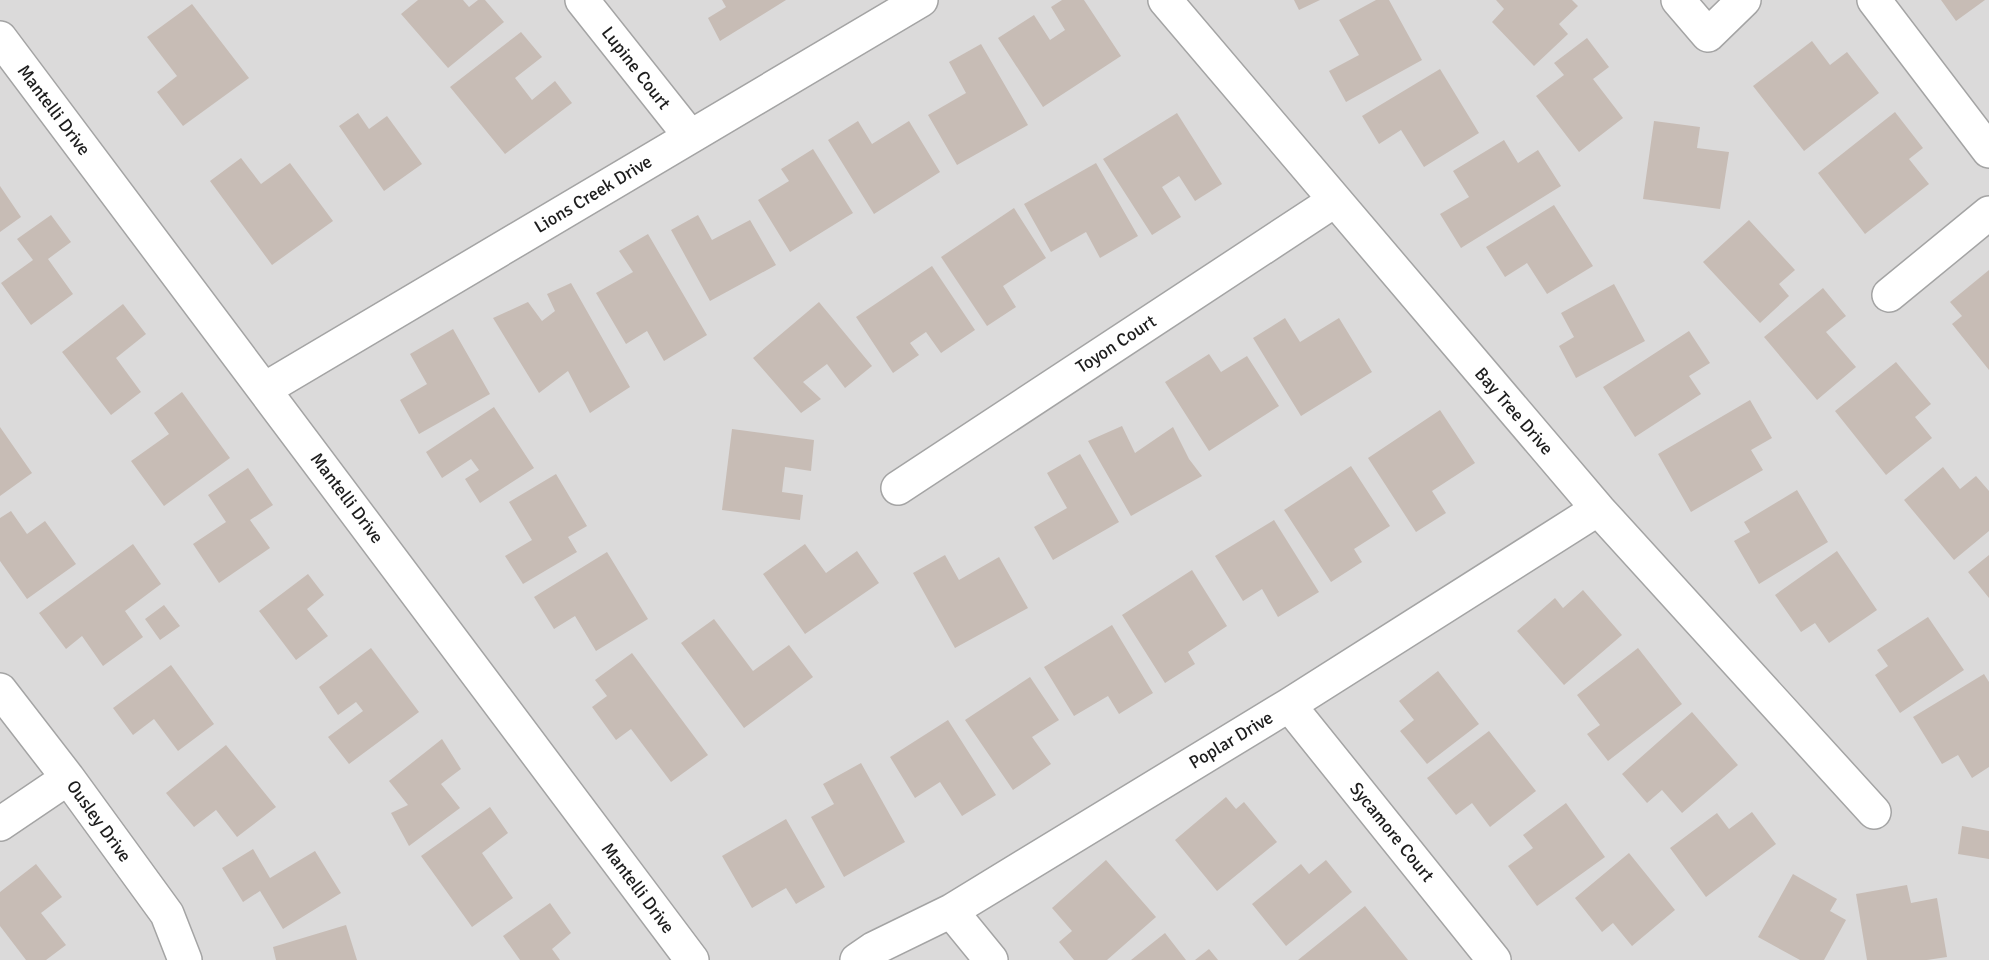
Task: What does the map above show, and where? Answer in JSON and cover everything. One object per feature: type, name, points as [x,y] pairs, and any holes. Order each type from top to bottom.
[{"type":"street","name":"Lupine Court","points":[[582,0],[690,136]]},
{"type":"street","name":"Lions Creek Drive","points":[[265,389],[921,0]]},
{"type":"street","name":"Bay Tree Drive","points":[[1166,0],[1334,201],[1598,509],[1874,812]]},
{"type":"street","points":[[1678,0],[1708,35],[1744,0]]},
{"type":"street","points":[[1874,0],[1989,151]]},
{"type":"street","name":"Mantelli Drive","points":[[0,38],[692,960]]},
{"type":"street","name":"Toyon Court","points":[[898,488],[1334,201]]},
{"type":"street","points":[[1888,295],[1989,213]]},
{"type":"street","name":"Poplar Drive","points":[[857,960],[873,949],[951,911],[1289,705],[1598,509]]},
{"type":"street","name":"Ousley Drive","points":[[0,690],[68,778],[167,914],[185,960]]},
{"type":"street","name":"Sycamore Court","points":[[1289,705],[1494,960]]},
{"type":"street","points":[[0,824],[68,778]]},
{"type":"street","points":[[951,911],[991,960]]},
{"type":"shaded area","points":[[0,0],[1989,0],[1989,960],[0,960]]},
{"type":"building","points":[[418,0],[463,0],[469,7],[478,0],[485,0],[504,22],[448,68],[401,14]]},
{"type":"building","points":[[722,0],[786,0],[720,41],[708,18],[726,7]]},
{"type":"building","points":[[1062,0],[1084,0],[1121,56],[1043,107],[998,38],[1034,15],[1050,40],[1065,30],[1051,7]]},
{"type":"building","points":[[1294,0],[1320,0],[1299,10]]},
{"type":"building","points":[[1376,0],[1389,0],[1422,60],[1346,102],[1329,71],[1359,55],[1339,20]]},
{"type":"building","points":[[1496,0],[1572,0],[1578,6],[1559,24],[1568,34],[1534,66],[1492,22],[1504,9]]},
{"type":"building","points":[[1941,0],[1985,0],[1956,21]]},
{"type":"building","points":[[192,4],[249,78],[183,126],[157,92],[177,76],[147,37]]},
{"type":"building","points":[[521,32],[542,57],[515,78],[532,100],[555,81],[572,103],[505,154],[450,87]]},
{"type":"building","points":[[1587,38],[1609,67],[1593,79],[1623,118],[1579,152],[1536,96],[1564,75],[1554,63]]},
{"type":"building","points":[[1812,41],[1830,65],[1847,52],[1879,93],[1804,151],[1753,86]]},
{"type":"building","points":[[981,44],[1028,125],[957,165],[928,115],[966,93],[949,62]]},
{"type":"building","points":[[1440,69],[1479,133],[1424,167],[1401,130],[1379,144],[1362,116]]},
{"type":"building","points":[[1895,112],[1923,148],[1909,159],[1929,184],[1865,234],[1818,173]]},
{"type":"building","points":[[358,113],[369,129],[387,116],[422,164],[384,191],[339,126]]},
{"type":"building","points":[[1177,113],[1222,184],[1195,201],[1179,176],[1162,187],[1181,217],[1152,235],[1103,159]]},
{"type":"building","points":[[858,121],[872,144],[909,121],[940,172],[874,214],[828,140]]},
{"type":"building","points":[[1654,121],[1700,127],[1697,148],[1729,152],[1720,209],[1643,199]]},
{"type":"building","points":[[1504,140],[1518,163],[1538,150],[1561,186],[1461,248],[1440,214],[1469,197],[1453,171]]},
{"type":"building","points":[[813,149],[853,213],[790,252],[758,200],[789,181],[781,169]]},
{"type":"building","points":[[241,158],[261,184],[290,163],[333,221],[272,265],[210,181]]},
{"type":"building","points":[[1096,163],[1138,236],[1100,258],[1086,232],[1051,252],[1024,204]]},
{"type":"building","points":[[0,186],[21,217],[0,232]]},
{"type":"building","points":[[1554,205],[1593,266],[1547,294],[1527,263],[1505,277],[1486,247]]},
{"type":"building","points":[[1014,208],[1046,258],[1003,286],[1016,307],[987,326],[941,257]]},
{"type":"building","points":[[51,215],[71,242],[48,259],[73,294],[31,325],[1,283],[33,260],[17,239]]},
{"type":"building","points":[[698,215],[712,240],[750,220],[776,265],[710,301],[671,230]]},
{"type":"building","points":[[1749,220],[1795,270],[1779,284],[1789,296],[1760,323],[1703,262]]},
{"type":"building","points":[[648,234],[707,335],[664,361],[647,331],[626,344],[596,293],[633,272],[619,251]]},
{"type":"building","points":[[932,266],[975,330],[941,353],[926,332],[910,343],[919,355],[893,373],[856,317]]},
{"type":"building","points":[[1989,270],[1989,370],[1952,324],[1962,316],[1950,302]]},
{"type":"building","points":[[571,283],[630,387],[590,413],[568,371],[539,393],[493,318],[528,302],[542,321],[555,311],[547,294]]},
{"type":"building","points":[[1614,284],[1645,341],[1576,378],[1559,346],[1574,337],[1561,313]]},
{"type":"building","points":[[1823,288],[1846,316],[1826,332],[1856,367],[1817,400],[1764,337]]},
{"type":"building","points":[[819,302],[872,366],[845,388],[827,364],[803,382],[821,399],[801,413],[753,358]]},
{"type":"building","points":[[123,304],[146,334],[116,358],[141,392],[111,415],[62,352]]},
{"type":"building","points":[[1285,318],[1300,342],[1339,318],[1372,372],[1301,416],[1253,338]]},
{"type":"building","points":[[453,329],[490,394],[419,434],[400,400],[427,384],[410,354]]},
{"type":"building","points":[[1689,331],[1710,363],[1689,376],[1701,394],[1635,437],[1603,387]]},
{"type":"building","points":[[1209,354],[1221,372],[1247,356],[1279,406],[1209,451],[1165,382]]},
{"type":"building","points":[[1896,362],[1931,404],[1915,417],[1932,438],[1886,475],[1835,411]]},
{"type":"building","points":[[182,392],[230,458],[164,506],[131,461],[169,434],[154,413]]},
{"type":"building","points":[[1750,400],[1772,438],[1751,450],[1763,470],[1691,512],[1658,454]]},
{"type":"building","points":[[494,407],[534,468],[480,503],[465,479],[479,470],[471,459],[442,478],[426,452]]},
{"type":"building","points":[[1440,410],[1475,463],[1432,491],[1446,513],[1416,532],[1368,458]]},
{"type":"building","points":[[1122,426],[1135,453],[1173,427],[1189,459],[1202,476],[1131,516],[1088,441]]},
{"type":"building","points":[[0,427],[32,473],[0,496]]},
{"type":"building","points":[[732,429],[814,440],[811,471],[785,467],[782,492],[803,495],[800,520],[722,510]]},
{"type":"building","points":[[1080,454],[1119,522],[1053,560],[1034,527],[1067,508],[1047,473]]},
{"type":"building","points":[[1351,466],[1390,526],[1354,549],[1362,562],[1331,582],[1284,510]]},
{"type":"building","points":[[1943,467],[1960,489],[1976,476],[1989,491],[1989,531],[1954,560],[1904,500]]},
{"type":"building","points":[[248,468],[273,505],[250,520],[270,548],[219,583],[193,544],[226,522],[208,495]]},
{"type":"building","points":[[556,474],[587,526],[568,537],[577,552],[523,584],[505,556],[532,540],[509,502]]},
{"type":"building","points":[[1797,490],[1828,542],[1759,584],[1734,541],[1750,532],[1744,522]]},
{"type":"building","points":[[11,511],[27,534],[45,521],[76,564],[27,599],[0,561],[0,518]]},
{"type":"building","points":[[1274,520],[1319,592],[1278,617],[1262,589],[1243,601],[1215,556]]},
{"type":"building","points":[[133,544],[161,584],[125,611],[143,637],[103,666],[82,636],[66,649],[39,613]]},
{"type":"building","points":[[805,544],[826,573],[857,551],[879,583],[805,634],[763,574]]},
{"type":"building","points":[[1837,551],[1877,610],[1829,643],[1815,623],[1801,632],[1775,595]]},
{"type":"building","points":[[607,552],[648,619],[596,651],[575,616],[554,629],[534,597]]},
{"type":"building","points":[[945,555],[959,580],[999,557],[1028,608],[955,648],[913,573]]},
{"type":"building","points":[[1989,555],[1989,598],[1968,572]]},
{"type":"building","points":[[1192,570],[1227,626],[1188,652],[1195,664],[1165,683],[1122,615]]},
{"type":"building","points":[[308,574],[324,595],[307,609],[328,636],[296,660],[259,611]]},
{"type":"building","points":[[1583,590],[1622,635],[1564,685],[1517,631],[1555,598],[1563,608]]},
{"type":"building","points":[[164,605],[180,626],[160,640],[145,619]]},
{"type":"building","points":[[1928,617],[1964,670],[1900,713],[1875,675],[1888,666],[1877,650]]},
{"type":"building","points":[[714,619],[753,671],[789,645],[813,677],[744,728],[681,643]]},
{"type":"building","points":[[1112,625],[1153,693],[1119,714],[1108,696],[1074,716],[1044,667]]},
{"type":"building","points":[[371,648],[419,712],[349,764],[328,737],[363,711],[356,702],[338,715],[319,687]]},
{"type":"building","points":[[1638,648],[1682,704],[1608,761],[1587,734],[1600,725],[1577,695]]},
{"type":"building","points":[[632,653],[708,755],[671,782],[631,729],[616,740],[592,707],[607,696],[595,680]]},
{"type":"building","points":[[171,665],[214,724],[178,751],[154,719],[133,735],[113,708]]},
{"type":"building","points":[[1438,671],[1479,724],[1427,764],[1400,731],[1414,720],[1399,701]]},
{"type":"building","points":[[1984,674],[1989,682],[1989,767],[1972,778],[1958,755],[1942,764],[1913,717]]},
{"type":"building","points":[[1030,677],[1059,720],[1032,737],[1051,764],[1013,790],[965,720]]},
{"type":"building","points":[[1692,712],[1738,765],[1682,813],[1662,790],[1647,803],[1622,774]]},
{"type":"building","points":[[948,720],[996,795],[962,816],[940,782],[915,798],[890,757]]},
{"type":"building","points":[[1489,731],[1536,791],[1490,827],[1472,803],[1456,815],[1427,778]]},
{"type":"building","points":[[442,739],[461,769],[441,784],[460,808],[409,846],[391,813],[408,805],[389,781]]},
{"type":"building","points":[[226,745],[276,807],[237,837],[216,810],[194,827],[166,793]]},
{"type":"building","points":[[861,763],[905,842],[844,877],[811,817],[834,804],[823,784]]},
{"type":"building","points":[[1226,797],[1236,809],[1244,802],[1277,842],[1217,891],[1175,840]]},
{"type":"building","points":[[1566,803],[1605,857],[1537,906],[1508,866],[1533,848],[1523,835]]},
{"type":"building","points":[[490,807],[508,833],[482,853],[513,898],[472,927],[421,856]]},
{"type":"building","points":[[1752,812],[1776,844],[1706,897],[1670,848],[1717,813],[1729,829]]},
{"type":"building","points":[[786,819],[825,887],[796,904],[786,888],[752,908],[722,856]]},
{"type":"building","points":[[1962,826],[1989,831],[1989,859],[1958,854]]},
{"type":"building","points":[[253,849],[270,878],[315,851],[341,893],[283,929],[260,891],[243,902],[222,868]]},
{"type":"building","points":[[1629,853],[1675,910],[1632,946],[1613,923],[1602,932],[1575,898]]},
{"type":"building","points":[[1106,860],[1156,917],[1107,960],[1074,960],[1059,942],[1072,931],[1052,908]]},
{"type":"building","points":[[1326,860],[1352,892],[1286,946],[1252,904],[1301,864],[1309,874]]},
{"type":"building","points":[[36,864],[62,897],[41,913],[66,945],[46,960],[26,960],[0,926],[0,892]]},
{"type":"building","points":[[1793,874],[1837,899],[1830,911],[1846,920],[1824,960],[1800,960],[1758,937]]},
{"type":"building","points":[[1907,885],[1911,903],[1937,898],[1947,957],[1927,960],[1867,960],[1856,894]]},
{"type":"building","points":[[550,903],[571,933],[552,949],[560,960],[520,960],[503,936]]},
{"type":"building","points":[[1365,906],[1408,960],[1298,960]]},
{"type":"building","points":[[346,925],[357,960],[276,960],[273,947]]},
{"type":"building","points":[[1165,933],[1186,960],[1131,960]]},
{"type":"building","points":[[1209,949],[1218,960],[1195,960]]}]
